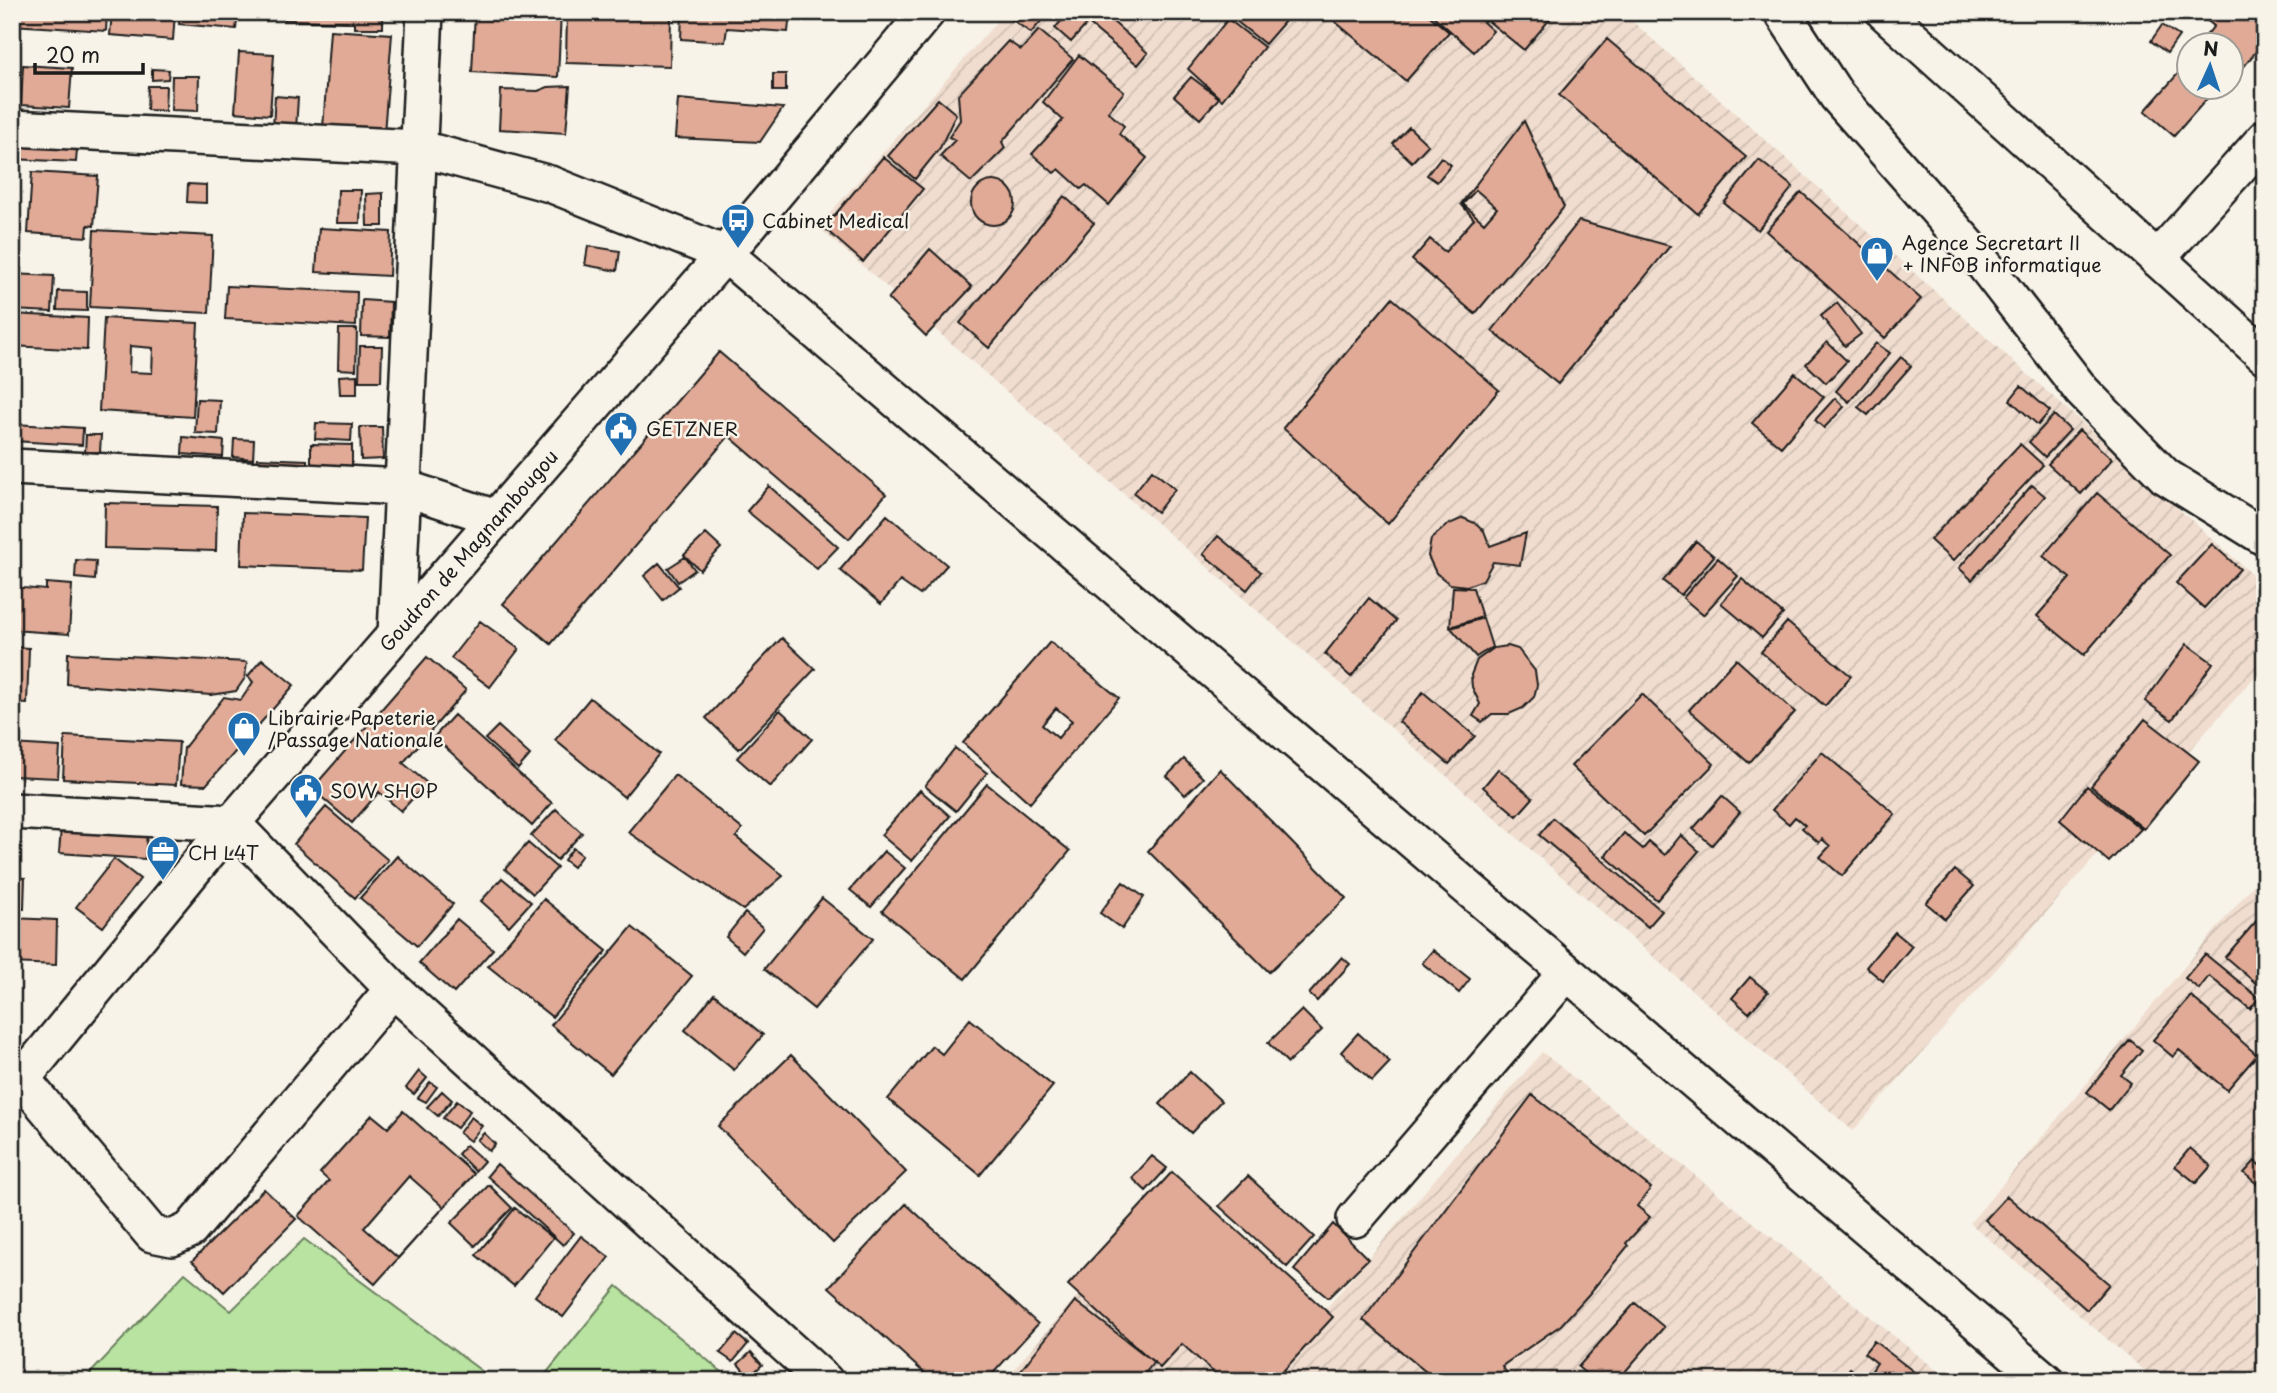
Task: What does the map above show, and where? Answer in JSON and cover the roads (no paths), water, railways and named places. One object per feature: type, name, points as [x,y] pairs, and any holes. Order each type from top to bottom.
[{"type":"street","points":[[396,634],[425,12]]},
{"type":"street","name":"Goudron de Magnambougou","points":[[17,1085],[232,823],[725,254],[927,12]]},
{"type":"street","points":[[1782,12],[1837,96],[1976,254],[2082,391],[2165,476],[2265,538]]},
{"type":"street","points":[[1884,12],[2265,356]]},
{"type":"street","points":[[12,128],[418,148],[550,184],[725,254],[2046,1381]]},
{"type":"street","points":[[2157,259],[2265,138]]},
{"type":"street","points":[[12,467],[402,487],[496,518]]},
{"type":"street","points":[[12,811],[232,823],[393,989],[825,1381]]},
{"type":"street","points":[[1355,1219],[1567,972]]},
{"type":"street","points":[[17,1085],[152,1234],[172,1238],[190,1230],[393,989]]},
{"type":"place","name":"Cabinet Medical","points":[[738,250]]},
{"type":"place","name":"Agence Secretart II + INFOB informatique","points":[[1877,283]]},
{"type":"place","name":"GETZNER","points":[[621,458]]},
{"type":"place","name":"Librairie Papeterie /Passage Nationale","points":[[244,758]]},
{"type":"place","name":"SOW SHOP","points":[[306,820]]},
{"type":"place","name":"CH L4T","points":[[163,882]]}]
